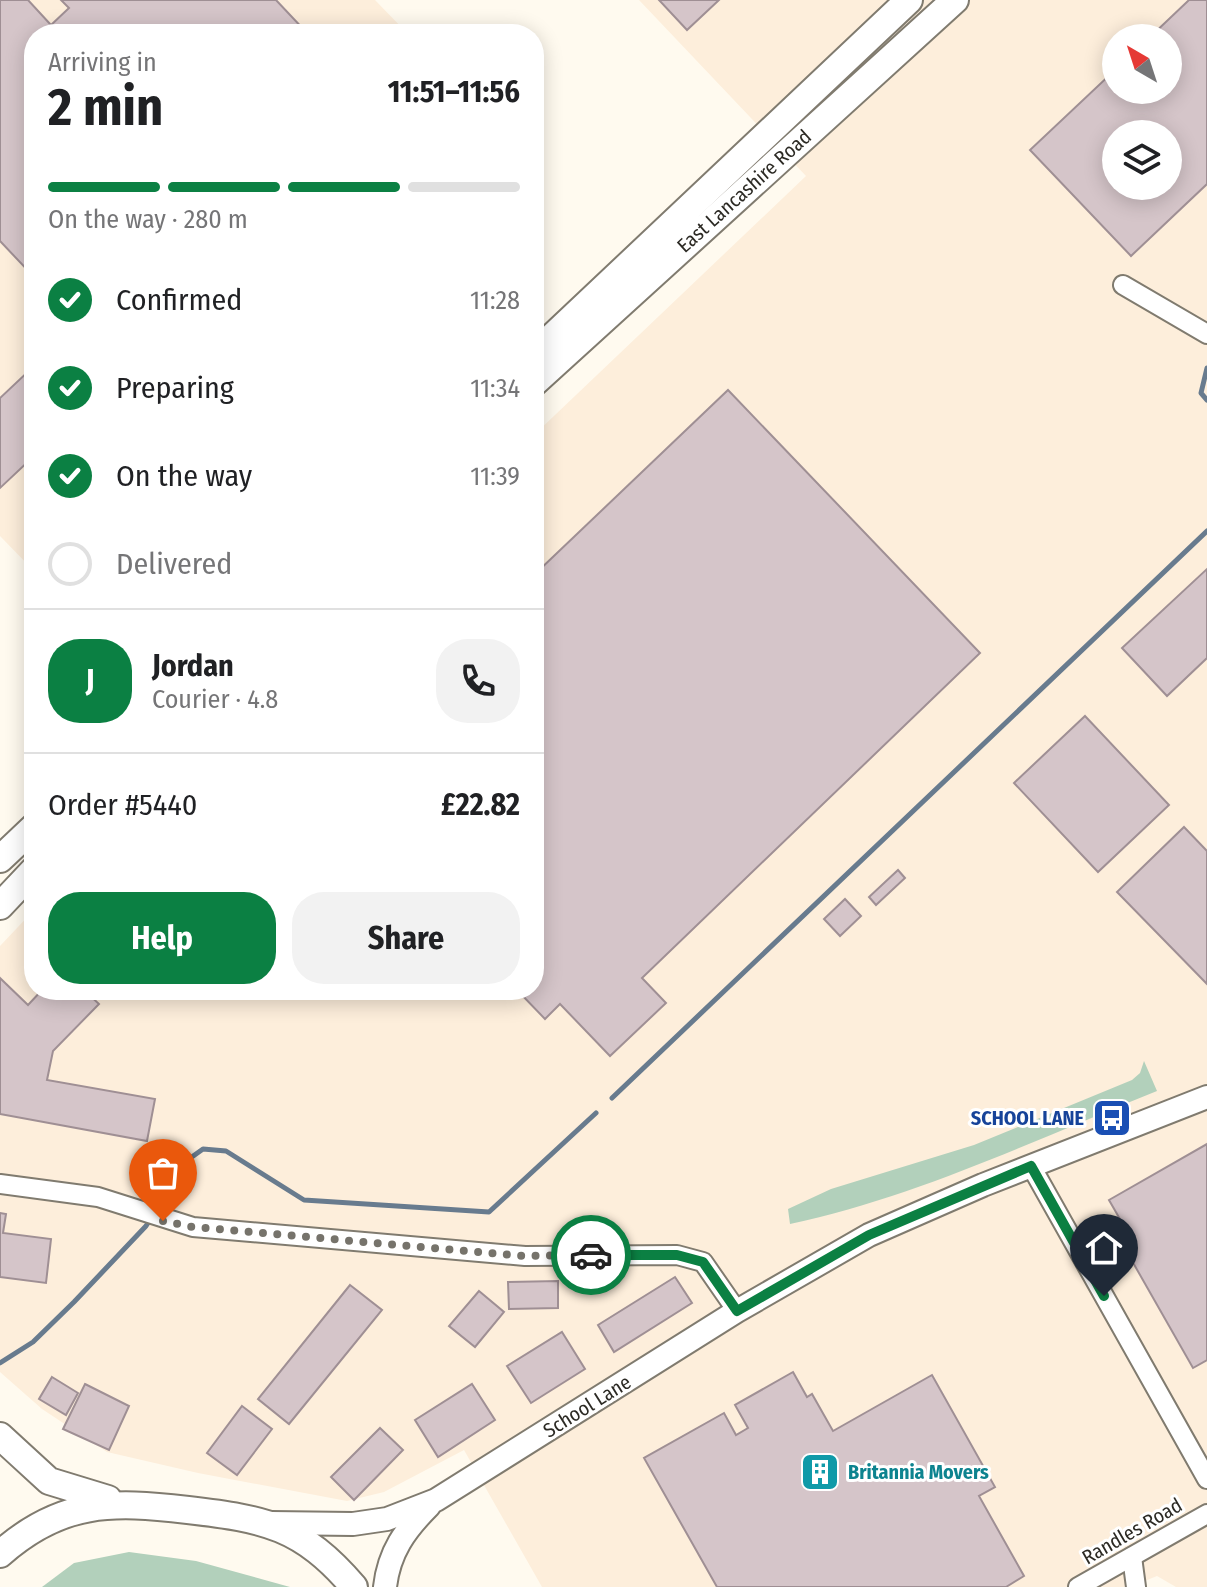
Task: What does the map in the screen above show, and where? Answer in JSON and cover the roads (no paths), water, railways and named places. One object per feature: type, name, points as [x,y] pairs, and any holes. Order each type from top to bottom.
[{"type":"highway","name":"East Lancashire Road","points":[[544,345],[909,0]]},
{"type":"highway","name":"East Lancashire Road","points":[[544,374],[955,0]]},
{"type":"highway","points":[[0,859],[24,836]]},
{"type":"highway","points":[[0,906],[24,881]]},
{"type":"highway","points":[[0,1436],[49,1481],[126,1503],[271,1523],[306,1542],[334,1564],[354,1587]]},
{"type":"highway","points":[[0,1554],[30,1531],[64,1514],[99,1505],[126,1503]]},
{"type":"main road","points":[[0,891],[24,871]]},
{"type":"main road","name":"School Lane","points":[[271,1523],[353,1524],[387,1519],[436,1500],[737,1311],[869,1235],[1031,1166],[1207,1097]]},
{"type":"main road","name":"School Lane","points":[[385,1587],[394,1549],[406,1529],[436,1500]]},
{"type":"street","points":[[1123,285],[1207,334]]},
{"type":"street","points":[[1031,1166],[1207,1479]]},
{"type":"street","points":[[0,1184],[98,1197],[163,1221],[282,1235],[525,1256],[685,1257],[703,1262],[737,1311]]},
{"type":"street","name":"Randles Road","points":[[1078,1587],[1207,1514]]},
{"type":"street","points":[[1132,1557],[1136,1587]]},
{"type":"waterway","points":[[1207,368],[1201,393],[1207,400]]},
{"type":"waterway","points":[[612,1098],[1207,531]]},
{"type":"waterway","points":[[0,1363],[33,1342],[74,1302],[146,1226],[189,1159],[203,1149],[226,1151],[304,1200],[489,1212],[596,1113]]},
{"type":"place","name":"SCHOOL LANE","points":[[1112,1118]]},
{"type":"place","name":"Britannia Movers","points":[[820,1472]]}]
